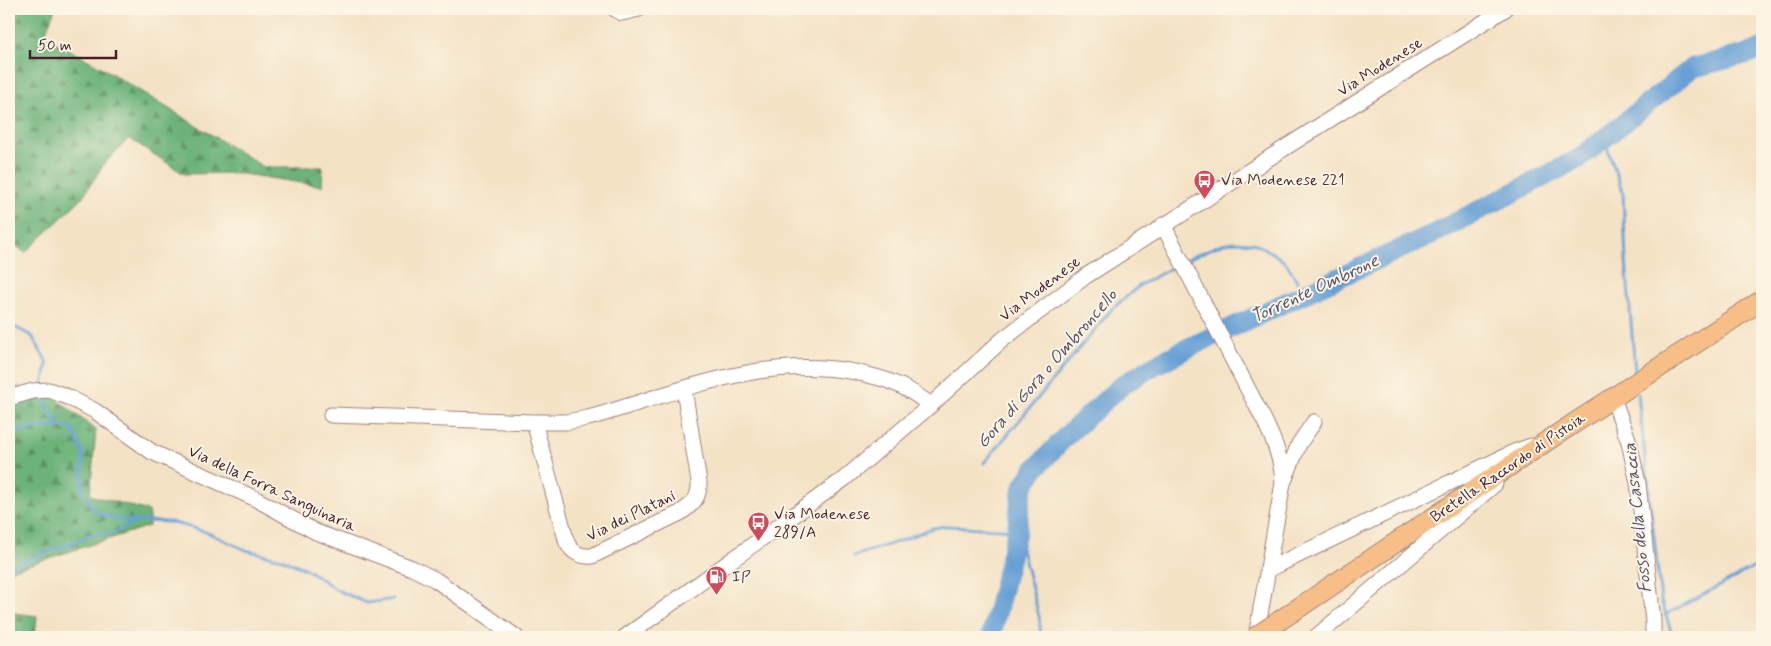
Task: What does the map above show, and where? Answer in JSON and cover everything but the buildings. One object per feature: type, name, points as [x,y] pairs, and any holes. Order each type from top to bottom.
[{"type":"main road","name":"Bretella Raccordo di Pistoia","points":[[1256,637],[1547,441],[1762,300]]},
{"type":"street","points":[[614,9],[622,13],[639,9]]},
{"type":"street","name":"Via Modenese","points":[[626,637],[844,479],[931,405],[1002,340],[1086,276],[1505,9]]},
{"type":"street","points":[[1164,225],[1266,424],[1277,448],[1283,483]]},
{"type":"street","points":[[332,415],[566,422],[581,420],[684,389],[754,371],[786,367],[841,370],[883,378],[904,388],[931,405]]},
{"type":"street","name":"Via dei Platani","points":[[534,422],[567,543],[576,554],[592,556],[691,506],[697,498],[699,482],[684,389]]},
{"type":"street","name":"Via della Forra Sanguinaria","points":[[9,398],[33,391],[49,390],[68,397],[96,411],[152,452],[254,498],[316,532],[412,568],[436,580],[516,637]]},
{"type":"street","points":[[1613,398],[1629,442],[1638,483],[1653,637]]},
{"type":"street","points":[[1256,637],[1283,483],[1299,444],[1314,422]]},
{"type":"street","points":[[1267,570],[1514,452],[1547,441]]},
{"type":"street","points":[[1316,637],[1493,486],[1508,468]]},
{"type":"green space","points":[[18,9],[55,9],[44,36],[101,67],[264,167],[323,167],[322,186],[236,173],[184,174],[129,138],[104,164],[81,199],[25,253],[9,240],[9,14]]},
{"type":"green space","points":[[9,385],[51,395],[96,430],[90,495],[149,511],[149,526],[9,571]]},
{"type":"green space","points":[[9,612],[37,616],[35,637],[9,637]]},
{"type":"water","points":[[1762,38],[1762,59],[1692,68]]},
{"type":"waterway","name":"Torrente Ombrone","points":[[991,637],[1017,530],[1024,485],[1034,470],[1067,435],[1121,386],[1155,365],[1192,346],[1439,231],[1580,158],[1692,68],[1762,50]]},
{"type":"waterway","name":"Fosso della Casaccia","points":[[1604,139],[1623,193],[1635,372]]},
{"type":"waterway","name":"Gora di Gora o Ombroncello","points":[[1185,260],[1222,244],[1234,242],[1254,243],[1273,253],[1286,263],[1305,294]]},
{"type":"waterway","name":"Gora di Gora o Ombroncello","points":[[984,463],[1112,309],[1140,285],[1177,265]]},
{"type":"waterway","points":[[9,324],[32,336],[45,359],[47,365],[43,385]]},
{"type":"waterway","name":"Fosso della Casaccia","points":[[1638,394],[1661,600],[1673,637]]},
{"type":"waterway","points":[[42,396],[59,426]]},
{"type":"waterway","points":[[9,433],[59,426],[72,428],[83,452],[82,492],[96,512],[118,520],[170,522],[193,528],[246,550],[282,559],[308,570],[337,590],[367,603],[394,599]]},
{"type":"waterway","points":[[9,567],[94,534],[112,533],[136,522]]},
{"type":"waterway","points":[[854,556],[933,528],[947,526],[1017,530],[1039,616],[1041,637]]},
{"type":"waterway","points":[[1665,615],[1762,563]]},
{"type":"place","name":"Via Modenese 221","points":[[1205,199]]},
{"type":"place","name":"Via Modenese 289/A","points":[[758,542]]},
{"type":"place","name":"IP","points":[[716,596]]}]
